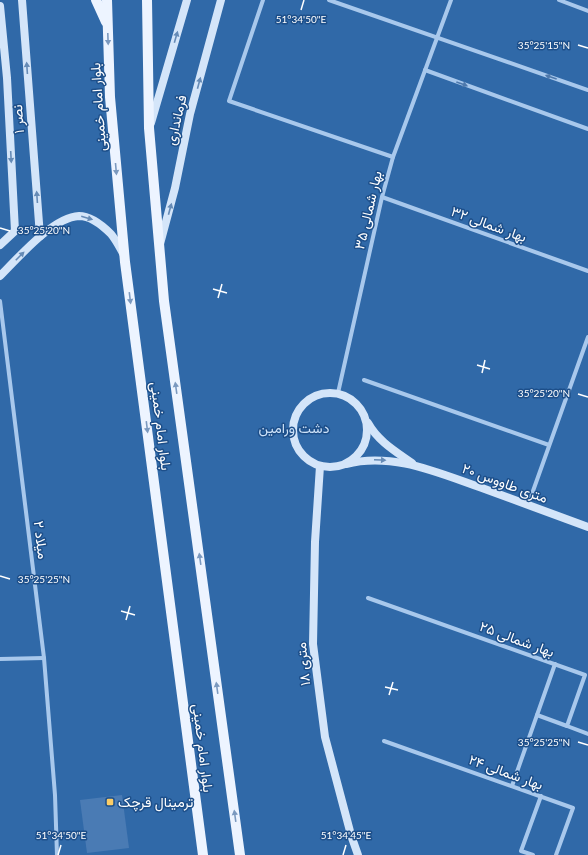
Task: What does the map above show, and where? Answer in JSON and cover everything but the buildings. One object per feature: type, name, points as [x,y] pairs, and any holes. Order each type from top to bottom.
[{"type":"main road","points":[[96,0],[107,24]]},
{"type":"main road","name":"بلوار امام خمینی","points":[[107,0],[110,97],[125,258],[203,855]]},
{"type":"main road","name":"بلوار امام خمینی","points":[[147,0],[149,128],[165,309],[240,855]]},
{"type":"street","name":"نصر ۱","points":[[22,0],[40,236]]},
{"type":"street","points":[[149,128],[187,0]]},
{"type":"street","name":"فرمانداری","points":[[160,247],[176,188],[190,114],[221,0]]},
{"type":"street","points":[[263,0],[229,101],[393,157]]},
{"type":"street","points":[[329,0],[588,90]]},
{"type":"street","name":"بهار شمالی ۳۵","points":[[338,393],[382,197],[393,157],[451,0]]},
{"type":"street","points":[[559,0],[571,2],[588,11]]},
{"type":"street","name":"نصر ۱","points":[[0,6],[7,78],[15,231],[0,245]]},
{"type":"street","points":[[425,70],[588,128]]},
{"type":"street","points":[[0,72],[7,78]]},
{"type":"street","name":"بهار شمالی ۳۲","points":[[382,197],[588,271]]},
{"type":"street","points":[[0,276],[40,236],[64,219],[80,216],[94,220],[111,234],[125,258]]},
{"type":"street","name":"میلاد ۲","points":[[0,301],[44,658],[55,795],[57,855]]},
{"type":"street","points":[[528,505],[588,337]]},
{"type":"street","points":[[364,380],[549,445]]},
{"type":"street","points":[[326,392],[338,393],[350,399],[360,408],[366,420],[367,432],[364,445],[357,456],[346,464],[333,468],[320,466],[310,462],[301,454],[293,438],[293,421],[298,410],[305,401],[315,395],[326,392]]},
{"type":"street","name":"۲۰ متری طاووس","points":[[366,420],[374,433],[384,443],[414,465]]},
{"type":"street","name":"۲۰ متری طاووس","points":[[346,464],[358,461],[374,460],[414,465],[588,527]]},
{"type":"street","name":"۱۸ متری","points":[[320,466],[315,542],[314,644],[325,737],[350,835],[358,855]]},
{"type":"street","name":"بهار شمالی ۲۵","points":[[368,598],[585,675],[567,726]]},
{"type":"street","points":[[0,659],[44,658]]},
{"type":"street","points":[[512,786],[555,664]]},
{"type":"street","points":[[537,715],[588,734]]},
{"type":"street","name":"بهار شمالی ۲۴","points":[[384,741],[573,808],[556,855]]},
{"type":"street","points":[[533,855],[521,851],[541,796]]},
{"type":"green space","name":"دشت ورامین","points":[[0,0],[588,0],[588,855],[0,855]]},
{"type":"place","name":"ترمینال قرچک","points":[[110,802]]}]
